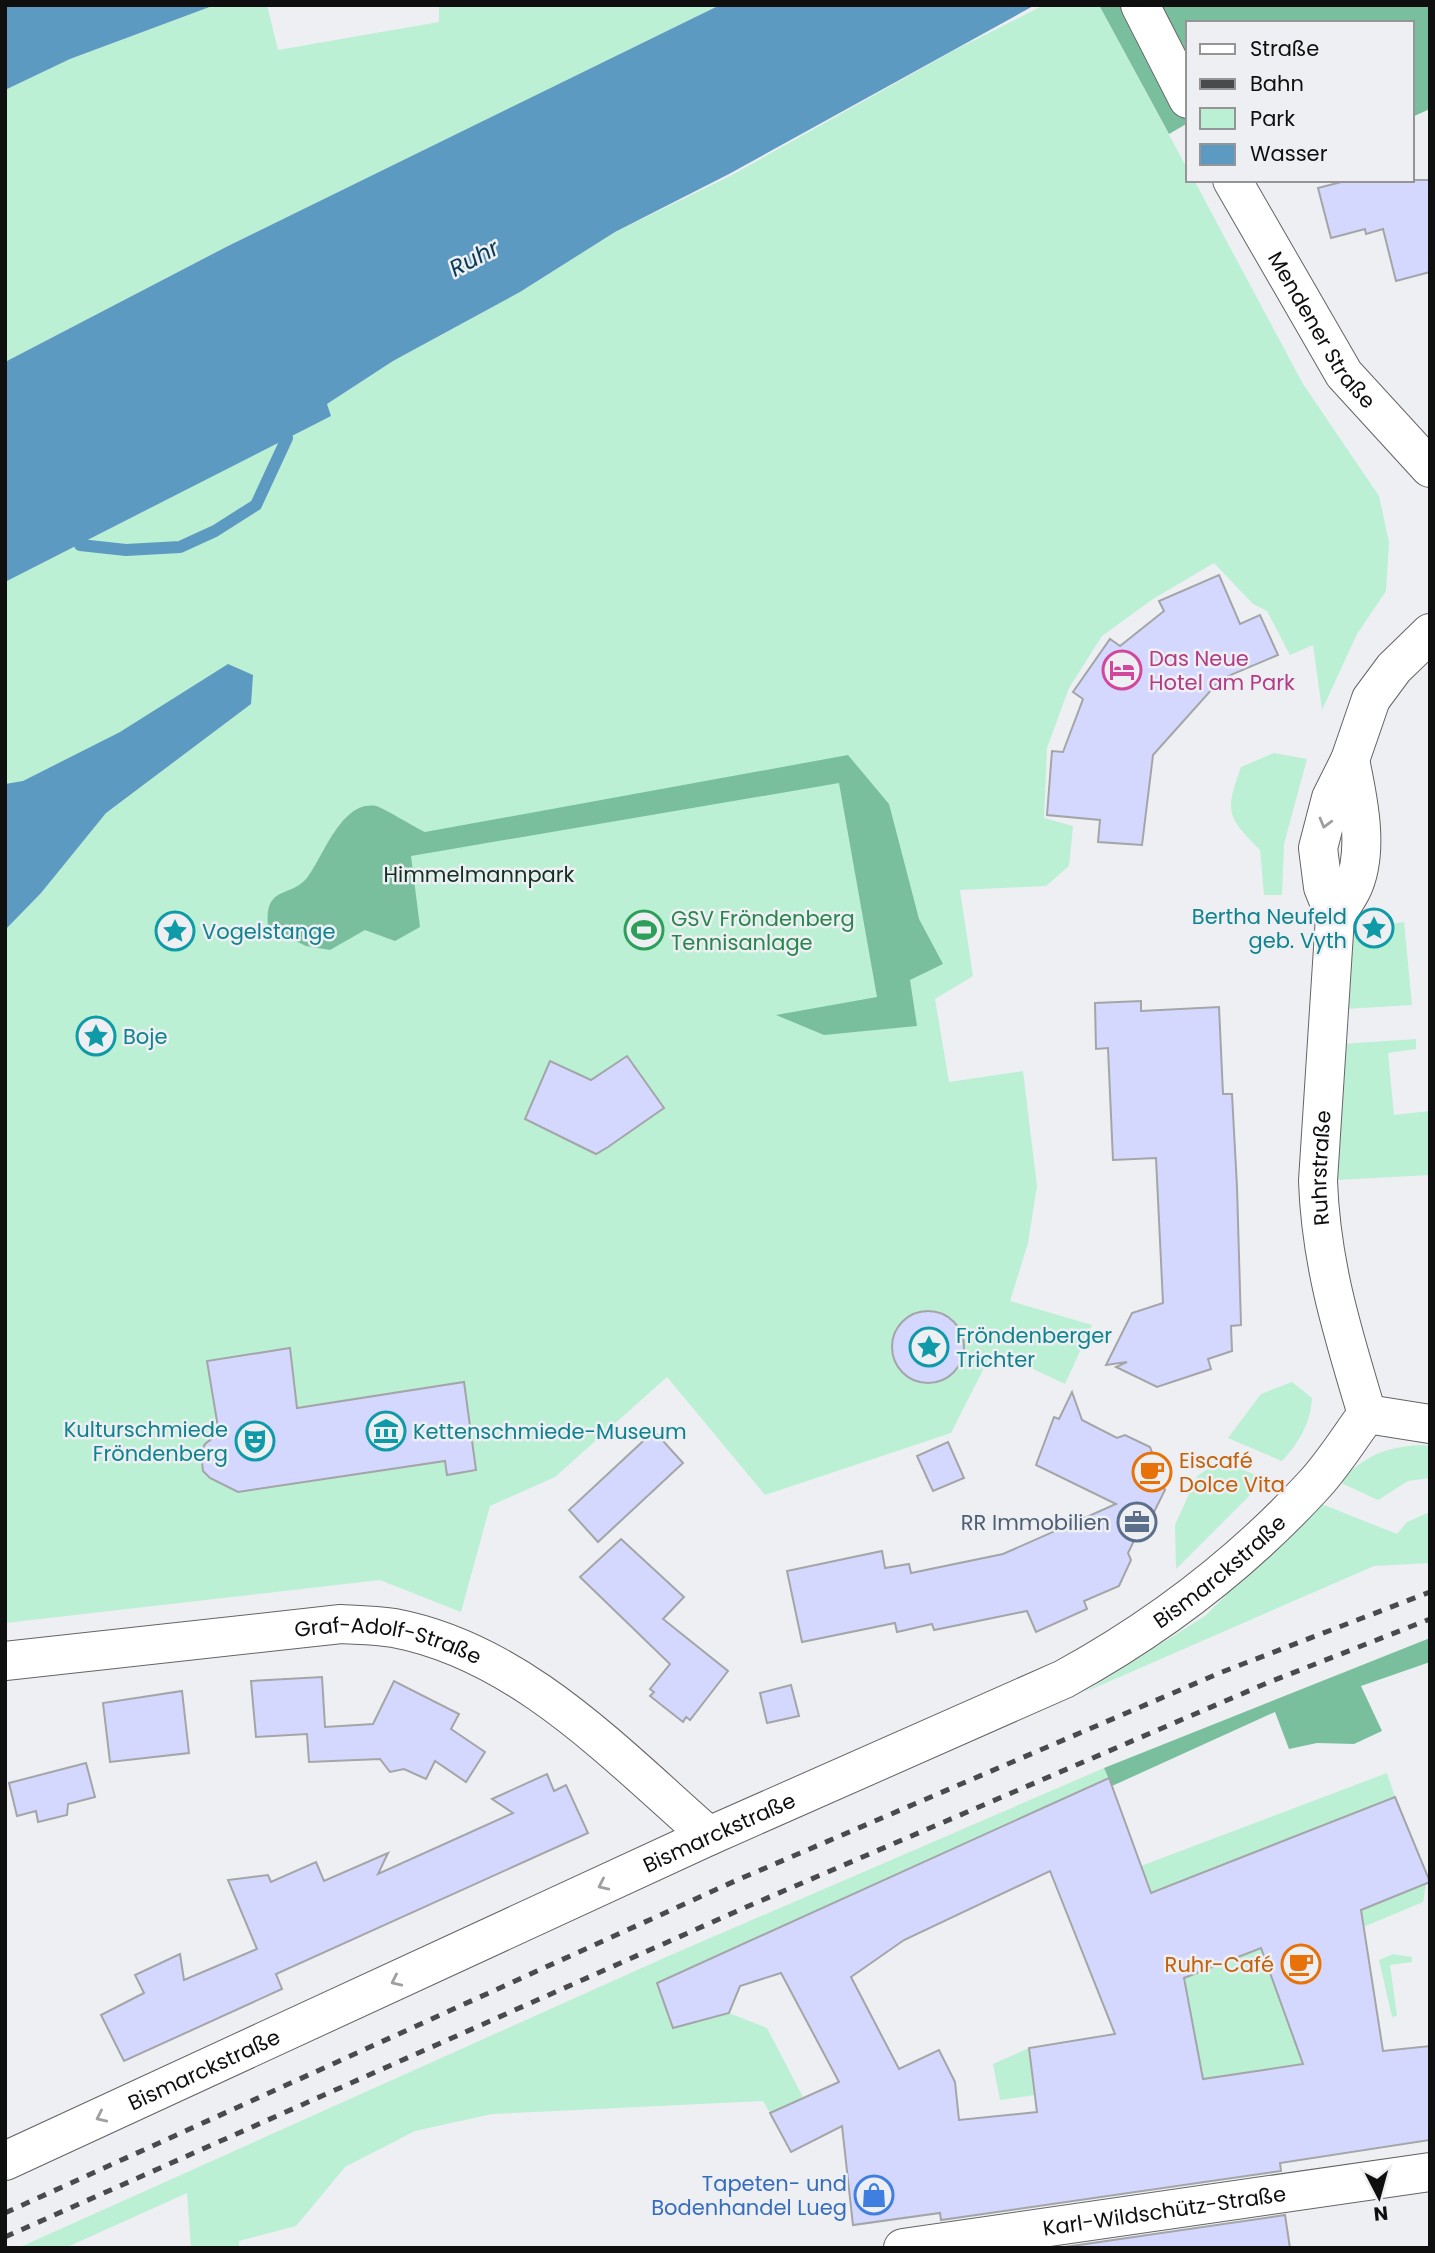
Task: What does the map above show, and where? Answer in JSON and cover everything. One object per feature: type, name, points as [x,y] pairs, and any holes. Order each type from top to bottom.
[{"type":"street","points":[[1140,5],[1186,95]]},
{"type":"street","name":"Mendener Straße","points":[[1233,182],[1344,374],[1430,468]]},
{"type":"street","name":"Ruhrstraße","points":[[1367,1414],[1330,1293],[1319,1218],[1318,1181],[1335,917],[1353,887],[1360,856],[1358,802],[1350,760],[1371,699],[1394,668],[1430,633]]},
{"type":"street","points":[[1367,1414],[1430,1424]]},
{"type":"street","name":"Bismarckstraße","points":[[5,2161],[709,1836],[1064,1679],[1158,1624],[1219,1577],[1314,1486],[1367,1414]]},
{"type":"street","name":"Graf-Adolf-Straße","points":[[5,1661],[341,1624],[393,1628],[448,1643],[479,1657],[555,1703],[709,1836]]},
{"type":"street","name":"Karl-Wildschütz-Straße","points":[[902,2248],[1430,2172]]},
{"type":"green space","points":[[215,5],[267,5],[278,50],[439,22],[439,5],[720,5],[226,247],[5,362],[5,90],[70,59]]},
{"type":"green space","name":"Himmelmannpark","points":[[1044,5],[1099,5],[1186,166],[1186,182],[1195,182],[1303,384],[1379,496],[1389,542],[1386,591],[1357,634],[1322,710],[1313,645],[1290,655],[1267,611],[1253,604],[1214,563],[1153,599],[1102,636],[1069,688],[1047,748],[1044,818],[1073,826],[1069,866],[1046,886],[960,890],[973,976],[935,999],[949,1082],[1023,1071],[1037,1186],[1028,1243],[1010,1301],[1092,1325],[1065,1384],[993,1350],[951,1433],[765,1495],[667,1377],[555,1477],[490,1506],[461,1612],[380,1580],[5,1623],[5,582],[330,416],[327,404],[393,361],[520,292],[615,232],[730,176],[953,51]]},
{"type":"green space","points":[[1099,5],[1430,5],[1430,109],[1414,116],[1414,21],[1186,21],[1186,124],[1169,134]]},
{"type":"green space","points":[[1274,753],[1307,759],[1284,844],[1282,895],[1264,895],[1260,850],[1240,829],[1232,813],[1231,804],[1241,767]]},
{"type":"green space","points":[[848,755],[889,804],[919,919],[943,964],[910,980],[917,1026],[824,1035],[776,1015],[877,997],[839,783],[411,856],[420,927],[395,941],[365,930],[330,950],[306,946],[268,928],[268,914],[274,898],[307,878],[334,832],[353,812],[364,807],[380,807],[425,832]]},
{"type":"green space","points":[[1404,922],[1412,1005],[1328,1010],[1334,933]]},
{"type":"green space","points":[[1416,1039],[1416,1049],[1388,1053],[1394,1115],[1430,1111],[1430,1175],[1318,1181],[1326,1045]]},
{"type":"green space","points":[[1292,1382],[1312,1398],[1311,1407],[1303,1432],[1282,1461],[1228,1438],[1261,1394]]},
{"type":"green space","points":[[1420,1445],[1430,1446],[1430,1478],[1408,1481],[1378,1500],[1339,1482],[1376,1454]]},
{"type":"green space","points":[[1220,1461],[1266,1479],[1176,1569],[1175,1525],[1197,1476]]},
{"type":"green space","points":[[1319,1503],[1397,1534],[1407,1522],[1430,1512],[1430,1563],[1374,1566],[1085,1692],[1205,1616]]},
{"type":"green space","points":[[1430,1638],[1430,1662],[1361,1686],[1382,1731],[1354,1744],[1317,1743],[1289,1749],[1275,1712],[1112,1786],[1104,1768]]},
{"type":"green space","points":[[1104,1768],[1109,1778],[658,1983],[673,2027],[729,2013],[767,2028],[803,2097],[770,2113],[763,2101],[492,2114],[415,2131],[345,2167],[296,2226],[239,2241],[239,2248],[191,2248],[187,2193],[65,2248],[18,2248],[664,1958]]},
{"type":"green space","points":[[1387,1773],[1395,1797],[1176,1884],[1261,1948],[1289,2026],[1313,2019],[1319,2061],[1203,2079],[1187,1991],[1141,1866]]},
{"type":"green space","points":[[1426,1884],[1423,1902],[1325,1943],[1320,1927]]},
{"type":"green space","points":[[1393,1954],[1412,1957],[1412,1962],[1390,1965],[1397,2016],[1392,2017],[1379,1960]]},
{"type":"green space","points":[[1029,2048],[1035,2095],[1000,2100],[993,2064]]},
{"type":"water","points":[[5,5],[215,5],[70,59],[5,90]]},
{"type":"water","name":"Ruhr","points":[[720,5],[1035,5],[729,174],[615,232],[520,292],[393,361],[327,404],[331,416],[5,582],[5,362],[226,247]]},
{"type":"water","points":[[228,664],[253,675],[251,704],[106,813],[41,893],[5,930],[5,784],[23,781],[120,732]]},
{"type":"building","points":[[1430,180],[1430,272],[1396,281],[1383,229],[1366,234],[1365,229],[1331,238],[1318,188],[1341,182]]},
{"type":"building","points":[[1219,575],[1240,624],[1260,615],[1278,655],[1221,679],[1153,755],[1142,845],[1098,842],[1100,820],[1047,815],[1052,751],[1063,752],[1083,699],[1073,692],[1110,639],[1120,646],[1164,611],[1159,601]]},
{"type":"building","points":[[1141,1001],[1141,1011],[1219,1007],[1223,1094],[1232,1094],[1237,1187],[1241,1325],[1231,1326],[1232,1351],[1208,1359],[1211,1369],[1157,1387],[1116,1367],[1127,1362],[1106,1365],[1132,1313],[1163,1303],[1156,1158],[1113,1160],[1108,1048],[1096,1049],[1095,1003]]},
{"type":"building","points":[[627,1056],[664,1108],[608,1147],[596,1154],[525,1119],[550,1061],[591,1080]]},
{"type":"building","points":[[928,1311],[942,1314],[954,1321],[961,1333],[964,1347],[961,1361],[954,1373],[942,1380],[928,1383],[914,1380],[902,1373],[895,1361],[892,1347],[895,1333],[902,1321],[914,1314]]},
{"type":"building","points":[[290,1348],[297,1408],[464,1382],[476,1470],[447,1475],[445,1461],[238,1492],[210,1478],[203,1471],[201,1453],[205,1444],[219,1433],[207,1361]]},
{"type":"building","points":[[1072,1392],[1082,1420],[1117,1438],[1125,1435],[1150,1447],[1165,1490],[1150,1520],[1145,1518],[1128,1553],[1131,1560],[1119,1586],[1084,1601],[1087,1609],[1036,1632],[1027,1611],[934,1630],[932,1624],[897,1632],[895,1623],[802,1642],[787,1571],[882,1551],[885,1568],[909,1564],[911,1573],[1003,1554],[1116,1504],[1036,1465],[1054,1417],[1059,1419]]},
{"type":"building","points":[[654,1431],[683,1463],[598,1542],[569,1510]]},
{"type":"building","points":[[948,1442],[964,1478],[933,1491],[917,1456]]},
{"type":"building","points":[[621,1539],[684,1597],[663,1619],[728,1671],[690,1720],[686,1717],[683,1722],[650,1696],[654,1692],[650,1689],[670,1664],[580,1577]]},
{"type":"building","points":[[322,1677],[325,1727],[373,1724],[394,1681],[459,1714],[451,1729],[485,1752],[466,1782],[435,1761],[426,1779],[404,1769],[390,1772],[380,1759],[309,1762],[307,1734],[256,1737],[251,1681]]},
{"type":"building","points":[[791,1685],[799,1716],[767,1723],[760,1693]]},
{"type":"building","points":[[182,1691],[189,1753],[110,1762],[103,1703]]},
{"type":"building","points":[[86,1763],[95,1797],[68,1804],[67,1815],[38,1822],[36,1811],[17,1816],[9,1783]]},
{"type":"building","points":[[547,1774],[554,1791],[566,1785],[588,1833],[276,1974],[282,1989],[124,2061],[101,2015],[144,1993],[135,1975],[180,1954],[184,1980],[257,1949],[228,1880],[268,1875],[271,1882],[316,1862],[324,1881],[388,1853],[378,1874],[513,1813],[492,1799]]},
{"type":"building","points":[[1109,1778],[1151,1893],[1395,1797],[1430,1882],[1361,1910],[1383,2051],[1430,2046],[1430,2140],[1280,2163],[1281,2171],[941,2220],[940,2213],[853,2225],[842,2126],[791,2152],[770,2113],[839,2082],[781,1973],[740,1986],[729,2013],[673,2028],[657,1983]],"holes":[[[1050,1871],[1115,2034],[1029,2048],[1037,2112],[959,2120],[955,2082],[939,2050],[899,2069],[851,1977],[904,1940]],[[1261,1948],[1303,2064],[1203,2079],[1184,1978]]]},
{"type":"building","points":[[1285,2215],[1290,2248],[1058,2248]]},
{"type":"waterway","points":[[80,545],[126,550],[180,547],[215,531],[256,505],[287,438]]},
{"type":"railway","points":[[5,2213],[735,1881],[1222,1672],[1430,1592]]},
{"type":"railway","points":[[5,2237],[744,1908],[1267,1683],[1430,1619]]},
{"type":"place","name":"Das Neue Hotel am Park","points":[[1122,670]]},
{"type":"place","name":"Bertha Neufeld geb. Vyth","points":[[1374,928]]},
{"type":"place","name":"GSV Fröndenberg Tennisanlage","points":[[644,930]]},
{"type":"place","name":"Vogelstange","points":[[175,931]]},
{"type":"place","name":"Boje","points":[[96,1036]]},
{"type":"place","name":"Fröndenberger Trichter","points":[[929,1347]]},
{"type":"place","name":"Kettenschmiede-Museum","points":[[386,1431]]},
{"type":"place","name":"Kulturschmiede Fröndenberg","points":[[255,1441]]},
{"type":"place","name":"Eiscafé Dolce Vita","points":[[1152,1472]]},
{"type":"place","name":"RR Immobilien","points":[[1137,1522]]},
{"type":"place","name":"Ruhr-Café","points":[[1301,1964]]},
{"type":"place","name":"Tapeten- und Bodenhandel Lueg","points":[[874,2195]]}]
